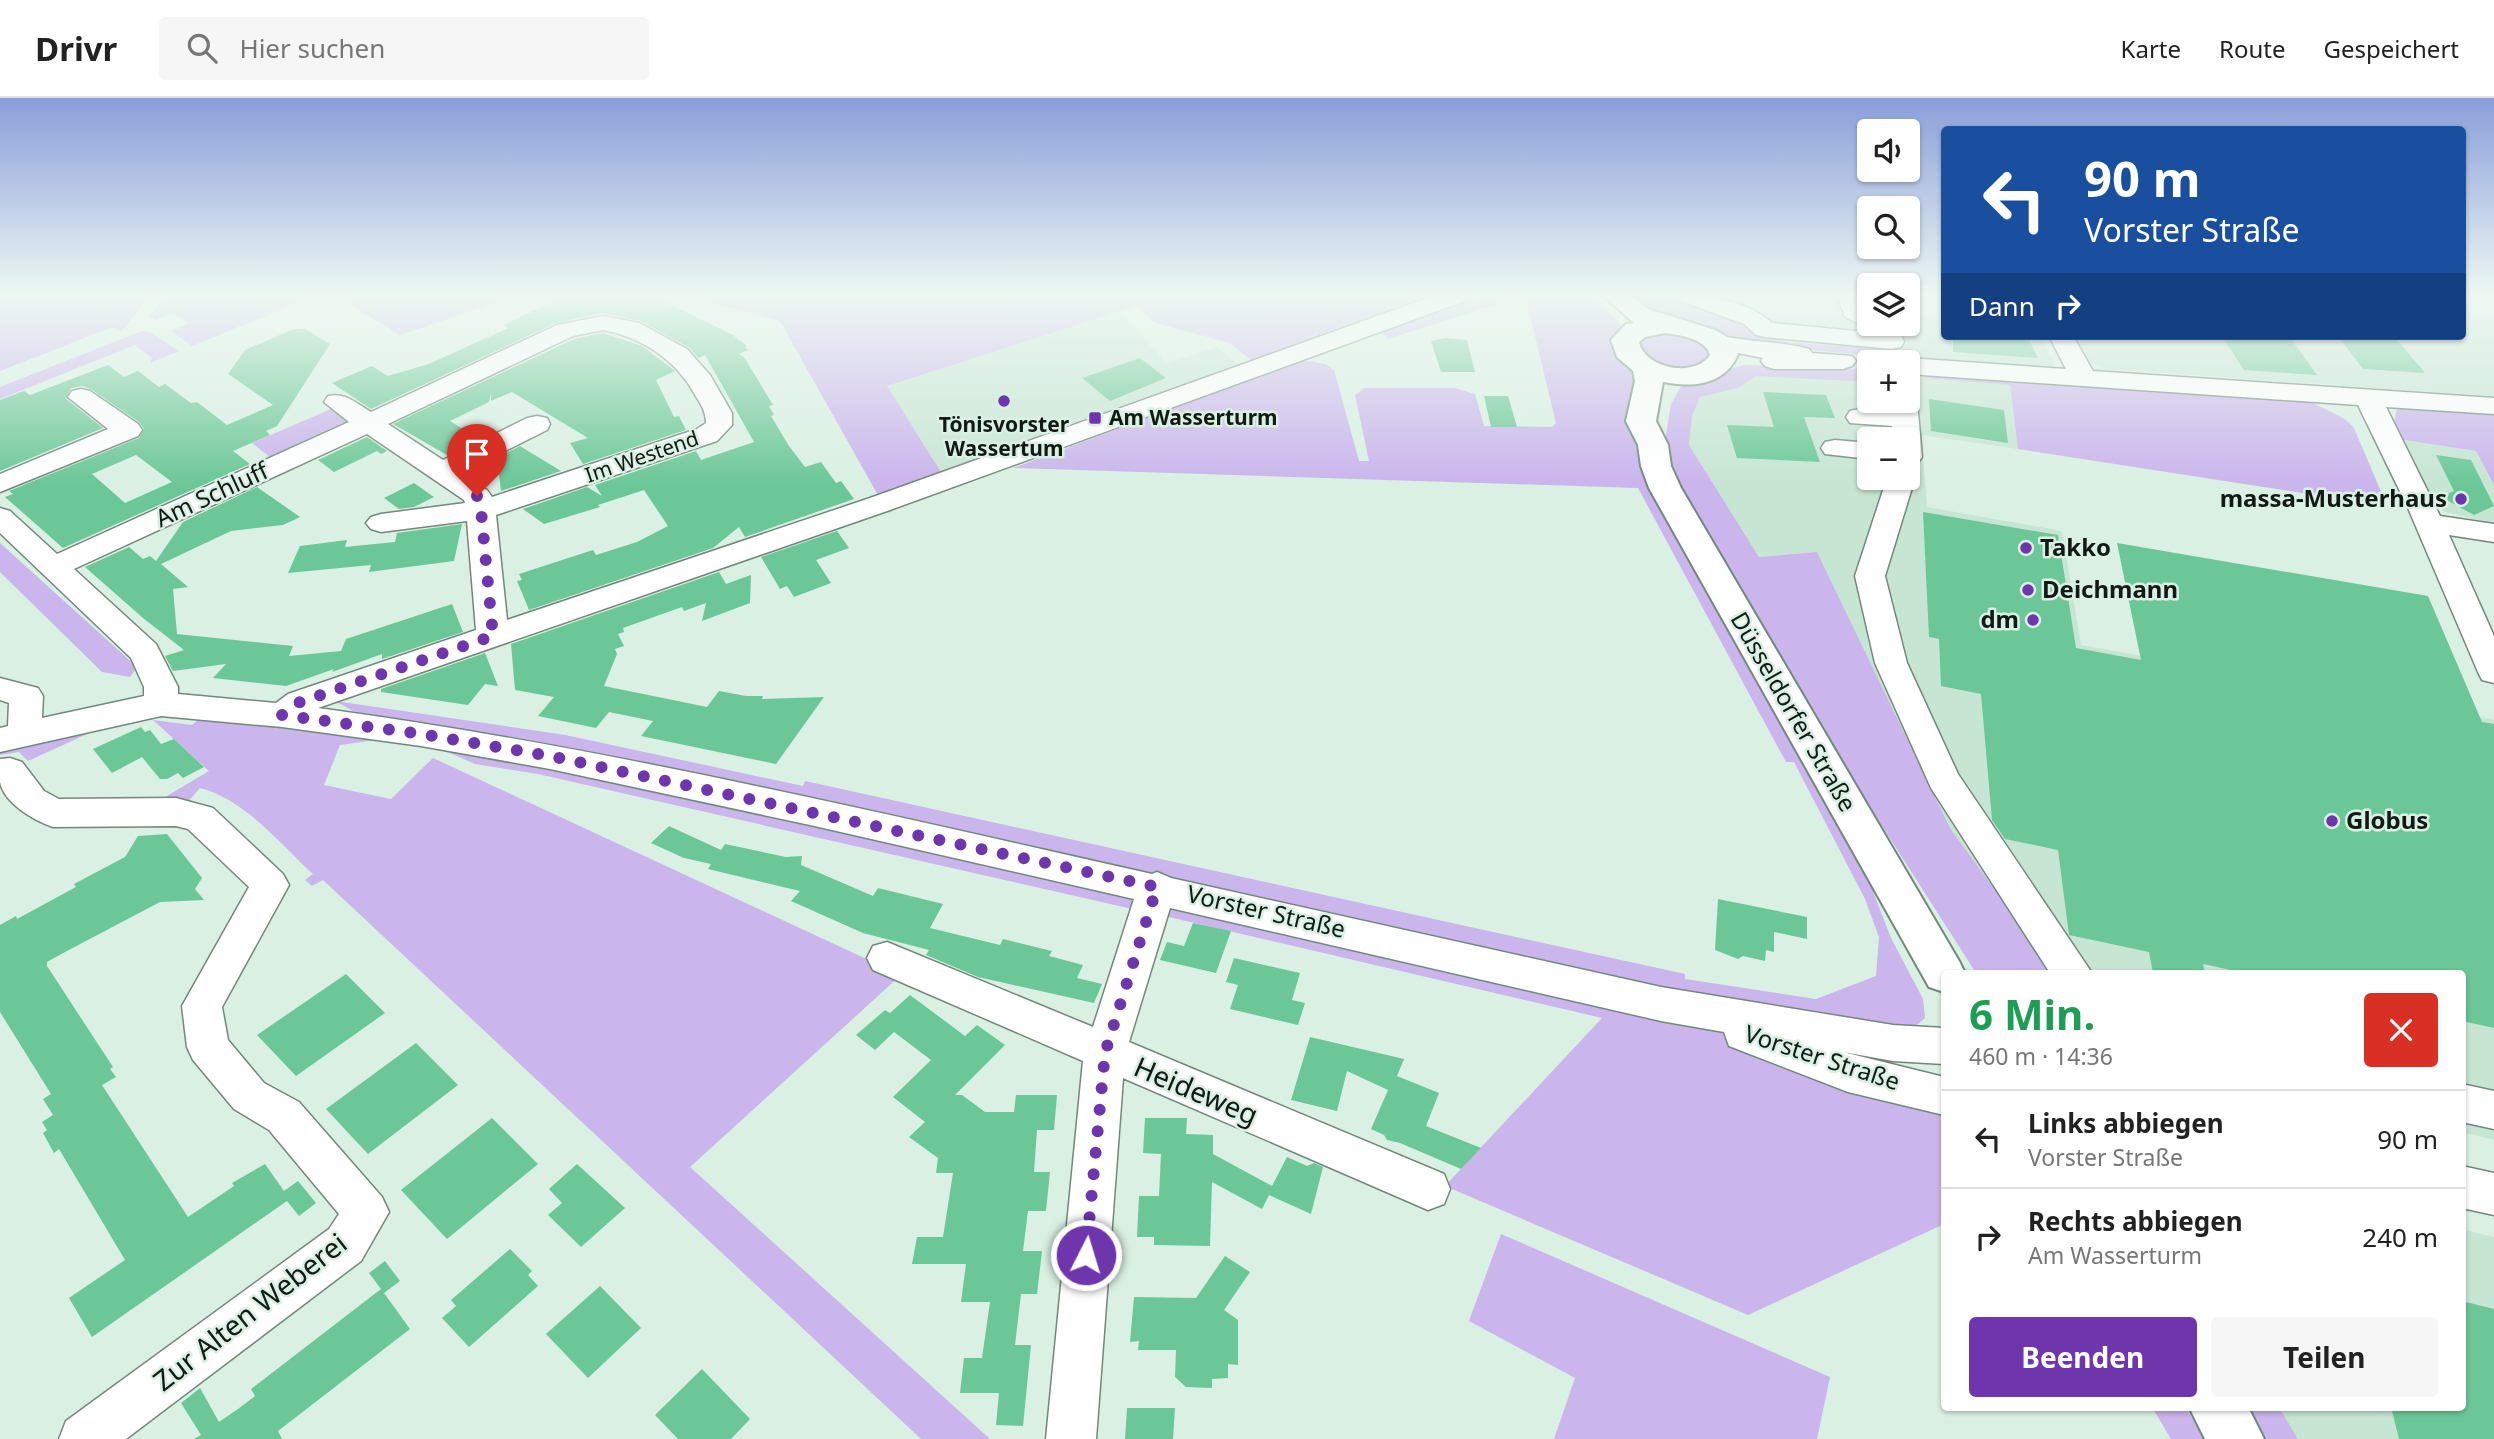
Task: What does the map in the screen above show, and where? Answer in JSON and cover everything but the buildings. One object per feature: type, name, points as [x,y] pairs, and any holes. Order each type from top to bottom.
[{"type":"main road","points":[[1633,359],[1647,369],[1685,376],[1699,375],[1714,359]]},
{"type":"main road","name":"Düsseldorfer Straße","points":[[1647,369],[1649,381],[1641,421],[1653,445],[1656,466],[1665,488],[1942,970]]},
{"type":"main road","points":[[1653,445],[1661,416],[1676,383],[1685,376]]},
{"type":"main road","points":[[2219,1411],[2236,1439]]},
{"type":"street","name":"Im Westend","points":[[369,423],[505,359]]},
{"type":"street","name":"Im Westend","points":[[381,523],[481,510],[697,439],[719,425],[719,413],[697,375],[682,359]]},
{"type":"street","points":[[282,715],[300,702],[880,505],[1284,359]]},
{"type":"street","points":[[1742,359],[1857,362]]},
{"type":"street","points":[[2073,359],[2084,378]]},
{"type":"street","points":[[1920,367],[2494,406]]},
{"type":"street","points":[[0,484],[128,430],[81,397]]},
{"type":"street","points":[[2368,397],[2494,672]]},
{"type":"street","points":[[337,402],[477,496],[481,510],[493,636]]},
{"type":"street","points":[[1859,416],[1882,413]]},
{"type":"street","name":"Am Schluff","points":[[55,566],[369,423]]},
{"type":"street","points":[[443,471],[537,424]]},
{"type":"street","points":[[1835,449],[1857,450]]},
{"type":"street","points":[[1897,490],[1870,576],[1891,663],[1943,779],[2070,970]]},
{"type":"street","points":[[0,517],[145,652],[161,687],[161,704]]},
{"type":"street","points":[[2428,523],[2494,533]]},
{"type":"street","name":"Vorster Straße","points":[[0,689],[26,696],[13,737]]},
{"type":"street","name":"Vorster Straße","points":[[13,737],[161,704],[282,715],[421,734],[550,756],[1157,887],[1661,1004],[1893,1042],[1941,1046]]},
{"type":"street","name":"Zur Alten Weberei","points":[[0,772],[10,771],[31,800],[53,813],[176,812],[200,818],[270,885],[202,1006],[208,1047],[249,1096],[284,1116],[366,1212],[345,1245],[84,1439]]},
{"type":"street","points":[[1071,1439],[1105,1053],[1157,887]]},
{"type":"street","name":"Heideweg","points":[[887,958],[1428,1189]]},
{"type":"street","name":"Vorster Straße","points":[[1661,1004],[1848,1073],[1941,1095]]},
{"type":"street","points":[[2466,1104],[2494,1110]]},
{"type":"street","points":[[2466,1188],[2494,1194]]},
{"type":"shaded area","points":[[0,359],[32,359],[0,371]]},
{"type":"shaded area","points":[[72,359],[101,359],[0,399],[0,387]]},
{"type":"shaded area","points":[[801,359],[973,359],[887,386],[943,475],[879,497]]},
{"type":"shaded area","points":[[972,359],[1162,359],[1167,364],[1183,359],[1230,359],[1242,369],[943,475],[887,386]]},
{"type":"shaded area","points":[[1249,359],[1271,359],[1256,364]]},
{"type":"shaded area","points":[[1540,359],[1632,359],[1637,369],[1636,424],[1640,457],[1650,483],[1858,853],[1891,938],[1923,999],[1925,1018],[1911,1030],[1795,1020],[641,765],[523,740],[353,711],[335,701],[565,735],[803,786],[805,781],[1685,974],[1685,979],[1816,999],[1876,976],[1879,937],[1865,899],[1794,762],[1786,762],[1638,488],[1013,468],[1303,360],[1325,364],[1334,370],[1359,461],[1369,461],[1355,395],[1365,388],[1455,388],[1475,394],[1484,426],[1552,427],[1556,423]]},
{"type":"shaded area","points":[[1647,359],[1710,359],[1686,368],[1663,366]]},
{"type":"shaded area","points":[[1920,359],[2052,359],[2054,362],[2050,367]]},
{"type":"shaded area","points":[[2088,359],[2494,359],[2494,396],[2106,369]]},
{"type":"shaded area","points":[[1743,365],[1857,369],[1857,381],[1756,376],[1738,388],[1700,397],[1692,416],[1689,445],[1759,557],[1817,552],[1950,828],[2055,970],[1974,970],[1786,676],[1698,527],[1670,467],[1665,440],[1671,404],[1682,385]]},
{"type":"shaded area","points":[[1930,372],[2305,398],[2343,418],[2354,428],[2382,494],[2361,502],[2018,449],[2010,385],[1923,378]]},
{"type":"shaded area","points":[[1756,376],[1857,381],[1857,413],[1920,413],[1920,378],[2010,384],[2018,449],[1921,435],[1927,507],[2062,531],[2081,645],[2494,720],[2494,1140],[2466,1133],[2466,970],[2055,970],[1950,828],[1817,552],[1759,557],[1689,445],[1692,416],[1700,397],[1738,388]]},
{"type":"shaded area","points":[[331,409],[351,423],[275,461],[252,443]]},
{"type":"shaded area","points":[[2397,409],[2494,414],[2494,485],[2476,451],[2404,440],[2394,421]]},
{"type":"shaded area","points":[[2404,440],[2476,451],[2494,485],[2494,523],[2445,512],[2432,500]]},
{"type":"shaded area","points":[[0,543],[137,667],[130,677],[102,672],[0,572]]},
{"type":"shaded area","points":[[228,716],[389,738],[340,745],[324,785],[391,799],[433,758],[901,975],[690,1167],[990,1439],[921,1439],[323,880],[312,886],[305,880],[313,874],[247,812],[217,794],[200,788],[187,803],[160,800],[209,771],[153,720],[192,725],[198,720]]},
{"type":"shaded area","points":[[109,724],[28,761],[19,752],[0,755],[0,745]]},
{"type":"shaded area","points":[[434,746],[546,765],[1133,896],[1141,911],[538,774],[475,764]]},
{"type":"shaded area","points":[[1172,904],[1690,1021],[1742,1041],[1814,1075],[1941,1102],[1941,1225],[1748,1315],[1445,1186],[1602,1018],[1156,914]]},
{"type":"shaded area","points":[[2466,1230],[2494,1237],[2494,1439],[2298,1439],[2281,1411],[2466,1411]]},
{"type":"shaded area","points":[[1501,1234],[1830,1377],[1817,1439],[1554,1439],[1575,1378],[1469,1321]]},
{"type":"shaded area","points":[[2154,1411],[2188,1411],[2205,1439],[2171,1439]]},
{"type":"shaded area","points":[[2243,1411],[2281,1411],[2298,1439],[2259,1439]]},
{"type":"place","name":"Tönisvorster Wassertum","points":[[1004,401]]},
{"type":"place","name":"Am Wasserturm","points":[[1095,418]]},
{"type":"place","name":"massa-Musterhaus","points":[[2461,499]]},
{"type":"place","name":"Takko","points":[[2026,548]]},
{"type":"place","name":"Deichmann","points":[[2028,590]]},
{"type":"place","name":"dm","points":[[2033,620]]},
{"type":"place","name":"Globus","points":[[2332,821]]},
{"type":"route","points":[[477,496],[481,510],[493,636],[300,702],[282,715],[421,734],[550,756],[1157,887],[1105,1053],[1086,1255]]}]
